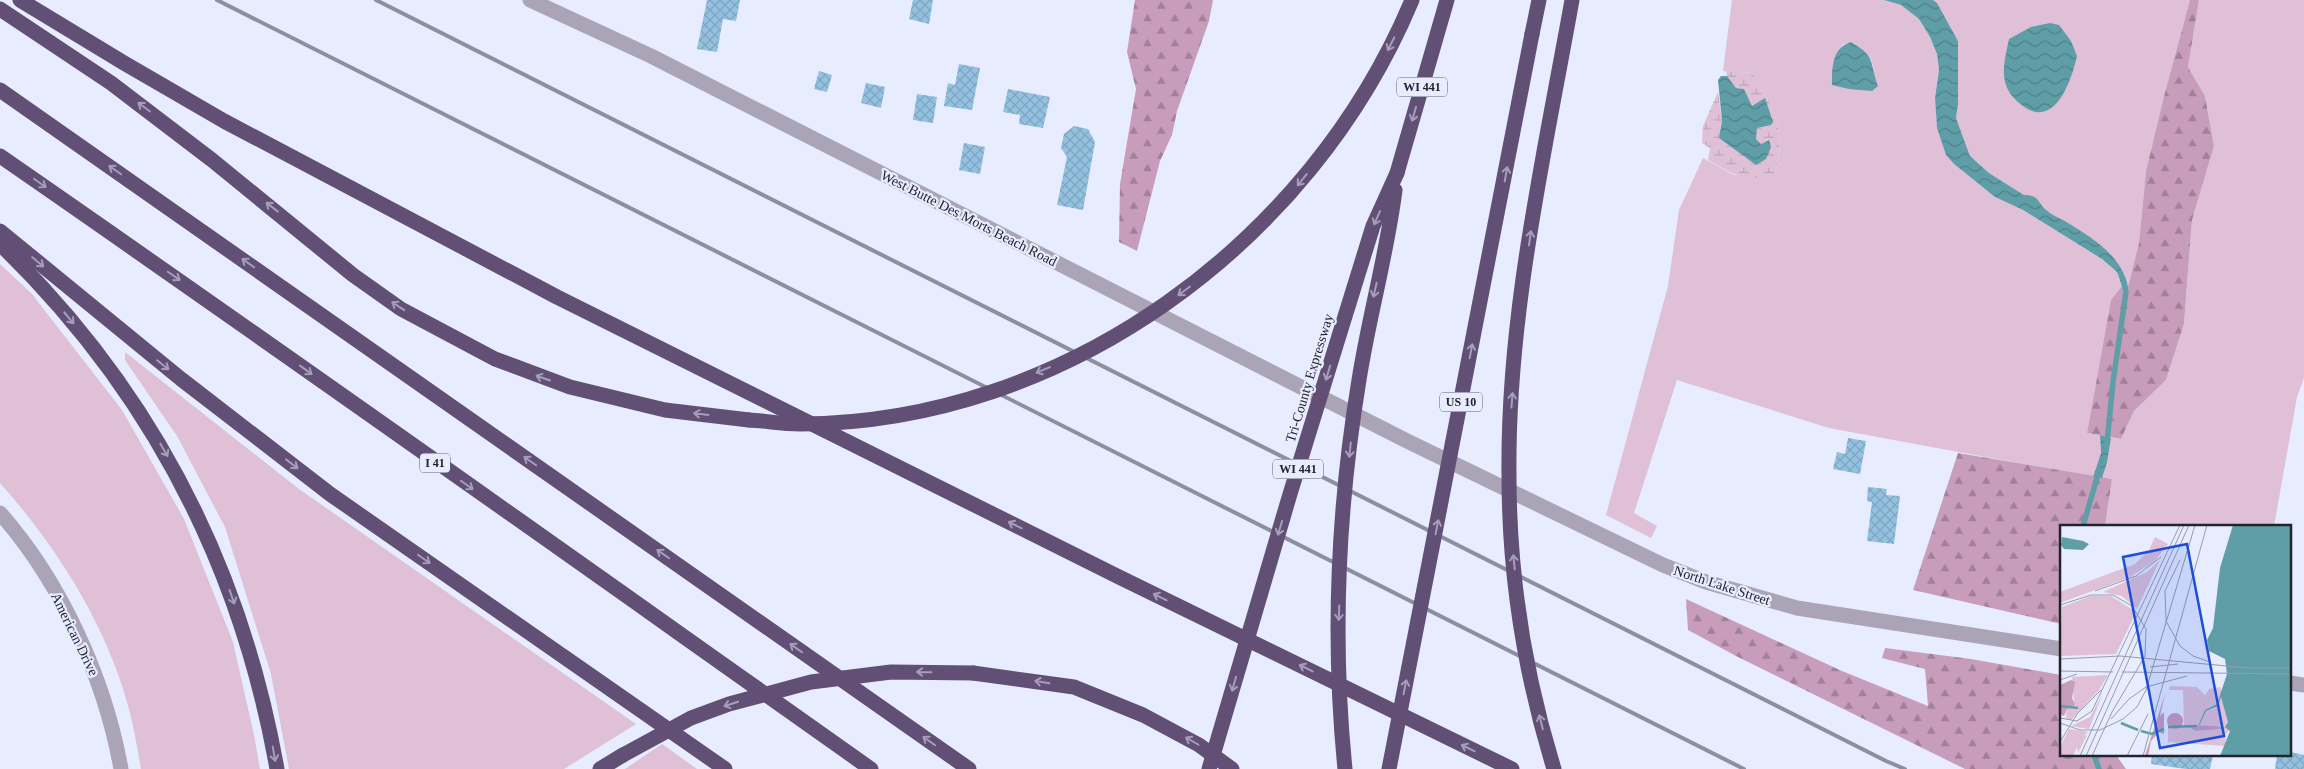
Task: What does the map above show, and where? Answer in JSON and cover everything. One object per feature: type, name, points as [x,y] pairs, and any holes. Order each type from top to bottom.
[{"type":"highway","points":[[20,0],[224,120],[558,297],[1119,577],[1512,769]]},
{"type":"highway","points":[[0,9],[111,83],[212,160],[353,275],[402,309],[495,359],[570,387],[665,410],[799,424],[842,422],[912,412],[963,400],[1008,385],[1061,363],[1115,337],[1163,306],[1233,251],[1264,223],[1301,182],[1334,138],[1375,76],[1412,0]]},
{"type":"highway","name":"Tri-County Expressway","points":[[1209,769],[1290,494],[1370,235],[1396,173],[1447,0]]},
{"type":"highway","name":"US 10","points":[[1389,769],[1539,0]]},
{"type":"highway","points":[[1554,769],[1533,688],[1519,605],[1508,474],[1517,323],[1534,213],[1572,0]]},
{"type":"highway","points":[[0,90],[969,769]]},
{"type":"highway","name":"I 41","points":[[0,156],[235,318],[446,470],[871,769]]},
{"type":"highway","points":[[1345,769],[1338,667],[1342,538],[1358,381],[1373,299],[1391,221],[1396,173]]},
{"type":"highway","points":[[0,231],[181,379],[330,494],[725,769]]},
{"type":"highway","points":[[0,244],[36,279],[109,367],[156,437],[178,475],[198,513],[233,600],[254,662],[270,728],[277,769]]},
{"type":"highway","points":[[600,769],[691,718],[729,704],[802,684],[854,675],[891,672],[973,673],[1042,682],[1082,690],[1143,715],[1199,745],[1232,769]]},
{"type":"street","name":"West Butte Des Morts Beach Road","points":[[530,0],[660,60],[1407,441]]},
{"type":"street","name":"North Lake Street","points":[[1407,441],[1623,546],[1706,582],[1797,608],[2060,649]]},
{"type":"street","name":"American Drive","points":[[0,513],[32,555],[60,599],[81,641],[110,718],[121,769]]},
{"type":"green space","points":[[1135,0],[1213,0],[1209,21],[1177,111],[1172,135],[1160,161],[1137,251],[1119,242],[1120,184],[1136,89],[1127,52]]},
{"type":"green space","points":[[1732,0],[1884,0],[1901,5],[1919,19],[1930,37],[1937,54],[1939,70],[1935,98],[1937,127],[1946,155],[1954,164],[1995,197],[2023,210],[2102,259],[2117,272],[2122,286],[2111,301],[2087,433],[2100,435],[2101,453],[2093,477],[1829,428],[1677,380],[1634,513],[1657,526],[1651,538],[1606,515],[1668,286],[1679,210],[1703,158],[1734,175],[1775,174],[1780,145],[1777,121],[1773,109],[1752,73],[1723,71]],"holes":[[[1851,42],[1869,57],[1874,68],[1872,91],[1863,90],[1842,45]]]},
{"type":"green space","points":[[1933,0],[2190,0],[2146,171],[2139,243],[2128,287],[2119,265],[2095,240],[2049,213],[2034,198],[2024,195],[1989,173],[1970,156],[1956,118],[1958,105],[1958,41]]},
{"type":"green space","points":[[2190,0],[2199,0],[2188,67],[2205,96],[2214,146],[2192,220],[2184,324],[2166,380],[2134,411],[2121,439],[2087,433],[2111,300],[2122,286],[2128,287],[2139,243],[2146,171]]},
{"type":"green space","points":[[2199,0],[2304,0],[2304,378],[2297,397],[2274,525],[2105,525],[2112,479],[2102,478],[2107,463],[2111,438],[2121,439],[2134,411],[2166,380],[2184,324],[2192,220],[2214,146],[2205,96],[2188,67]]},
{"type":"green space","points":[[1726,71],[1752,73],[1773,109],[1777,121],[1780,145],[1775,174],[1765,177],[1748,178],[1732,173],[1708,160],[1710,148],[1702,143],[1703,126],[1718,92],[1722,121],[1719,138],[1756,164],[1768,140],[1761,144],[1756,139],[1755,118],[1744,89],[1736,88],[1727,76]]},
{"type":"green space","points":[[0,264],[32,294],[122,410],[184,519],[233,642],[260,769],[141,769],[131,717],[122,685],[96,622],[42,535],[0,483]]},
{"type":"green space","points":[[125,352],[299,489],[636,724],[564,769],[289,769],[271,674],[225,527],[177,436],[125,360]]},
{"type":"green space","points":[[1958,453],[2112,479],[2105,525],[2060,525],[2060,624],[1913,590]]},
{"type":"green space","points":[[1686,599],[1842,671],[1928,706],[1925,669],[1882,658],[1885,648],[1971,659],[2060,675],[2060,756],[2117,756],[2126,769],[1965,769],[1736,656],[1688,630]]},
{"type":"green space","points":[[662,744],[697,769],[625,769]]},
{"type":"water","points":[[1884,0],[1933,0],[1937,3],[1958,41],[1958,105],[1956,118],[1970,156],[1989,173],[2024,195],[2035,197],[2049,213],[2095,240],[2119,265],[2128,287],[2122,286],[2117,272],[2102,259],[2023,210],[1995,197],[1954,164],[1946,155],[1937,128],[1935,98],[1939,70],[1937,54],[1930,37],[1919,19],[1901,5]]},
{"type":"water","points":[[2050,23],[2059,25],[2071,41],[2077,56],[2071,76],[2060,98],[2053,107],[2045,111],[2035,112],[2020,104],[2009,91],[2004,74],[2005,56],[2009,39],[2031,27]]},
{"type":"water","points":[[1851,42],[1869,56],[1878,86],[1872,91],[1832,85],[1834,59],[1840,49]]},
{"type":"water","points":[[1721,76],[1727,76],[1736,88],[1744,89],[1752,106],[1765,98],[1773,122],[1771,125],[1757,128],[1756,139],[1761,144],[1769,140],[1771,147],[1766,159],[1756,165],[1719,138],[1722,121],[1718,80]]},
{"type":"water","points":[[2100,435],[2111,438],[2107,463],[2102,478],[2093,477],[2101,453]]},
{"type":"building","points":[[707,0],[740,0],[736,21],[723,19],[717,52],[697,49]]},
{"type":"building","points":[[913,0],[933,0],[929,24],[909,19]]},
{"type":"building","points":[[959,64],[980,68],[972,110],[944,106],[948,83],[955,85]]},
{"type":"building","points":[[819,71],[832,75],[827,92],[814,89]]},
{"type":"building","points":[[866,83],[885,87],[881,108],[861,103]]},
{"type":"building","points":[[1008,89],[1050,97],[1043,128],[1019,124],[1020,115],[1003,112]]},
{"type":"building","points":[[917,94],[937,97],[933,123],[913,120]]},
{"type":"building","points":[[1074,126],[1088,129],[1095,142],[1083,210],[1057,205],[1067,157],[1061,148],[1064,134]]},
{"type":"building","points":[[964,143],[985,147],[980,174],[959,170]]},
{"type":"building","points":[[1848,438],[1866,441],[1860,474],[1833,469],[1837,452],[1845,454]]},
{"type":"building","points":[[1868,487],[1887,489],[1886,495],[1900,496],[1894,544],[1867,541],[1872,502],[1867,501]]},
{"type":"building","points":[[2292,752],[2304,755],[2304,769],[2275,769],[2277,756],[2292,756]]},
{"type":"building","points":[[2152,756],[2213,756],[2210,769],[2186,769],[2151,764]]},
{"type":"waterway","points":[[2107,443],[2113,382],[2126,292],[2123,279]]},
{"type":"waterway","points":[[2083,525],[2099,471]]},
{"type":"waterway","points":[[2094,756],[2099,769]]},
{"type":"railway","points":[[217,0],[1744,769]]},
{"type":"railway","points":[[376,0],[1905,769]]}]
